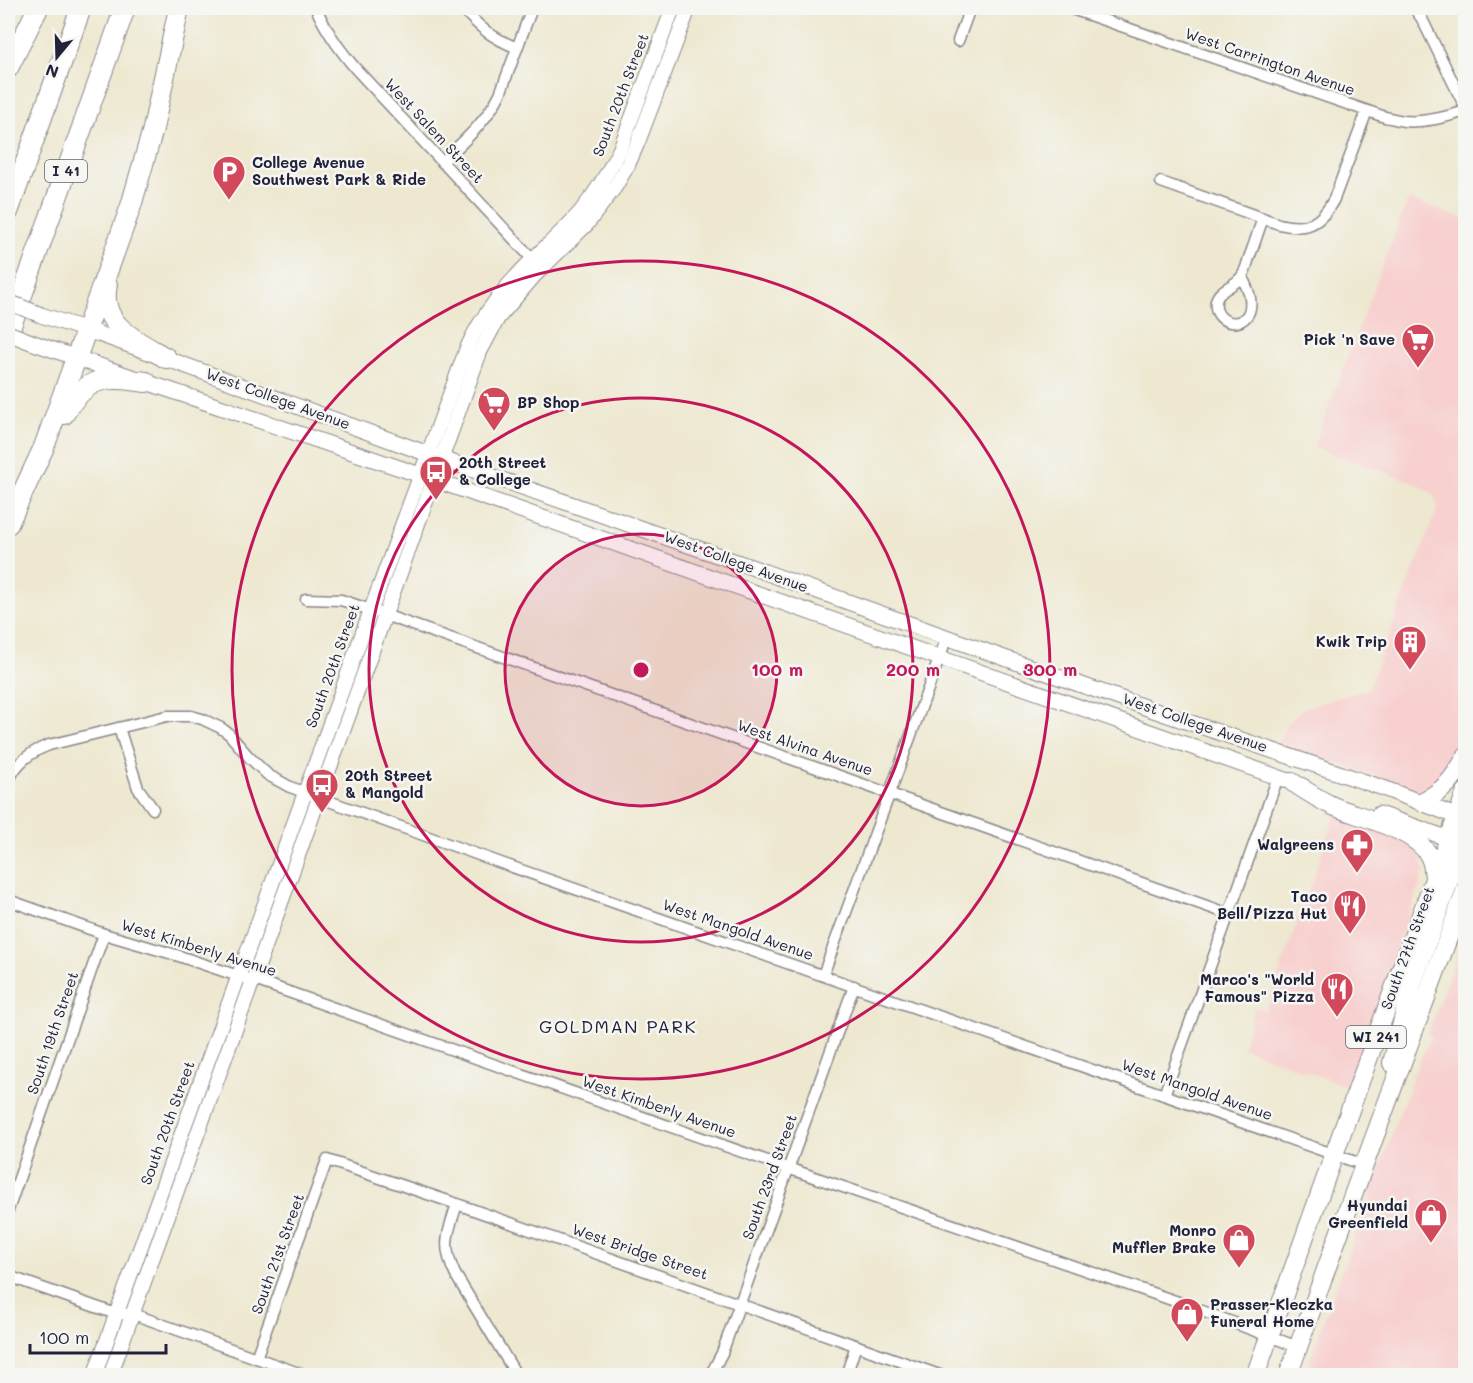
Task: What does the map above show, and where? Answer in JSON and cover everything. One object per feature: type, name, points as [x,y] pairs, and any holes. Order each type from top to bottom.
[{"type":"highway","points":[[8,68],[38,8]]},
{"type":"highway","name":"I 41","points":[[8,212],[81,8]]},
{"type":"highway","name":"I 41","points":[[8,334],[125,8]]},
{"type":"highway","points":[[8,524],[44,447],[131,206],[147,152],[179,8]]},
{"type":"highway","points":[[114,256],[105,295],[111,318],[124,332],[166,358]]},
{"type":"highway","points":[[44,447],[74,399],[91,384],[118,378],[146,382]]},
{"type":"main road","name":"West College Avenue","points":[[8,303],[1156,711],[1287,754],[1461,818]]},
{"type":"main road","name":"West College Avenue","points":[[8,334],[428,477],[1458,842]]},
{"type":"main road","points":[[1421,802],[1444,789],[1466,757]]},
{"type":"main road","points":[[1285,779],[1331,805],[1394,828],[1415,840],[1430,858],[1434,877]]},
{"type":"main road","name":"South 27th Street","points":[[1255,1376],[1434,877],[1458,842],[1466,792]]},
{"type":"main road","points":[[1391,1095],[1390,1071],[1411,987],[1460,854],[1458,842]]},
{"type":"main road","name":"WI 241","points":[[1288,1376],[1466,889]]},
{"type":"main road","points":[[1401,1067],[1432,1016],[1466,923]]},
{"type":"street","name":"West Salem Street","points":[[316,8],[328,34],[340,50],[537,264]]},
{"type":"street","points":[[462,8],[483,30],[517,48]]},
{"type":"street","points":[[442,162],[472,134],[500,94],[532,8]]},
{"type":"street","name":"South 20th Street","points":[[110,1376],[386,615],[435,456],[498,318],[610,170],[673,8]]},
{"type":"street","name":"South 20th Street","points":[[537,264],[577,235],[596,214],[615,187],[638,142],[689,8]]},
{"type":"street","points":[[958,40],[970,8]]},
{"type":"street","name":"West Carrington Avenue","points":[[1069,8],[1368,111],[1404,121],[1449,116],[1466,110]]},
{"type":"street","points":[[1414,8],[1422,19],[1466,110]]},
{"type":"street","points":[[1161,182],[1290,227],[1307,226],[1323,217],[1334,199],[1368,111]]},
{"type":"street","points":[[1242,276],[1263,218]]},
{"type":"street","name":"South 20th Street","points":[[94,1376],[371,610],[428,477]]},
{"type":"street","name":"West Alvina Avenue","points":[[306,599],[341,600],[386,615],[1229,914]]},
{"type":"street","points":[[823,975],[947,637]]},
{"type":"street","name":"West Mangold Avenue","points":[[8,783],[16,766],[26,756],[49,745],[166,716],[191,716],[202,719],[229,734],[268,775],[305,793],[1364,1165]]},
{"type":"street","points":[[119,728],[138,788],[153,809]]},
{"type":"street","points":[[1164,1095],[1229,914],[1285,779]]},
{"type":"street","name":"West Kimberly Avenue","points":[[8,900],[104,934],[254,980],[1178,1302],[1298,1347]]},
{"type":"street","name":"South 19th Street","points":[[8,1210],[104,934]]},
{"type":"street","name":"South 23rd Street","points":[[710,1376],[722,1353],[854,986]]},
{"type":"street","name":"West Bridge Street","points":[[327,1160],[942,1376]]},
{"type":"street","name":"South 21st Street","points":[[256,1358],[327,1160]]},
{"type":"street","points":[[457,1204],[447,1235],[446,1247],[449,1260],[455,1274],[517,1376]]},
{"type":"street","points":[[8,1276],[116,1314],[133,1314],[307,1376]]},
{"type":"street","points":[[846,1376],[856,1345]]},
{"type":"shaded area","points":[[1408,199],[1465,219],[1465,748],[1451,774],[1422,793],[1279,744],[1286,725],[1303,708],[1368,689],[1438,507],[1433,494],[1417,484],[1313,447]]},
{"type":"shaded area","points":[[1337,811],[1416,847],[1425,870],[1351,1088],[1242,1047],[1255,1007],[1266,1010]]},
{"type":"shaded area","points":[[1465,934],[1465,1375],[1337,1375],[1308,1364],[1419,1060],[1432,1036],[1427,1034]]},
{"type":"place","name":"College Avenue Southwest Park & Ride","points":[[229,201]]},
{"type":"place","name":"Pick 'n Save","points":[[1418,369]]},
{"type":"place","name":"BP Shop","points":[[494,432]]},
{"type":"place","name":"20th Street & College","points":[[436,501]]},
{"type":"place","name":"Kwik Trip","points":[[1410,671]]},
{"type":"place","name":"20th Street & Mangold","points":[[322,814]]},
{"type":"place","name":"Walgreens","points":[[1357,874]]},
{"type":"place","name":"Taco Bell/Pizza Hut","points":[[1350,935]]},
{"type":"place","name":"Marco's \"World Famous\" Pizza","points":[[1337,1018]]},
{"type":"place","name":"Hyundai Greenfield","points":[[1431,1244]]},
{"type":"place","name":"Monro Muffler Brake","points":[[1239,1269]]},
{"type":"place","name":"Prasser-Kleczka Funeral Home","points":[[1187,1343]]},
{"type":"district","name":"GOLDMAN PARK","points":[[618,1027]]}]
